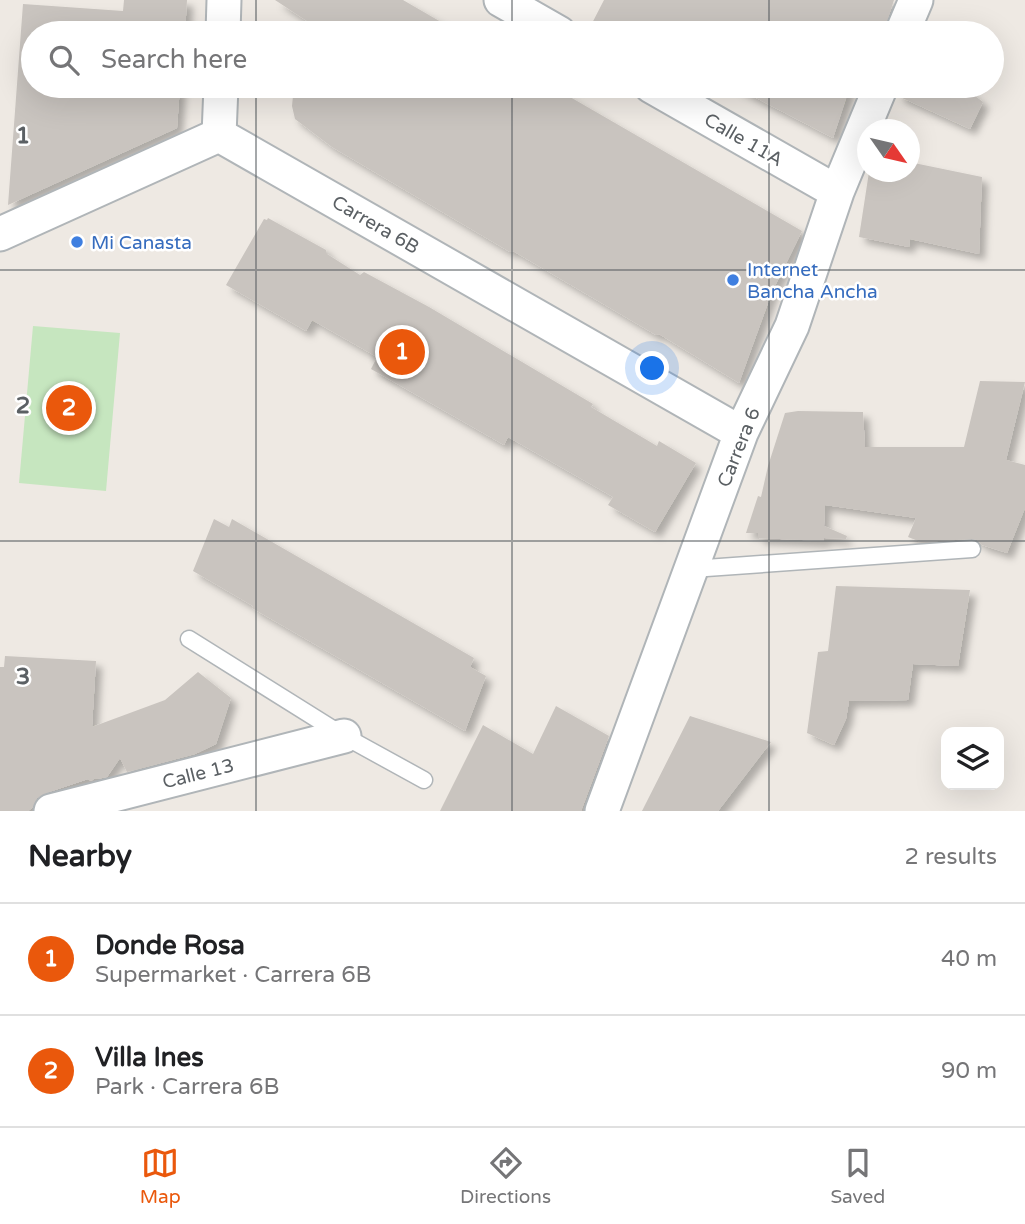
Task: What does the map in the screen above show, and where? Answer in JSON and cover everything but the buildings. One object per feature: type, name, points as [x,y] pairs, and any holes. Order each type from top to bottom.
[{"type":"street","points":[[223,21],[224,0]]},
{"type":"street","points":[[501,0],[538,21]]},
{"type":"street","points":[[907,21],[916,0]]},
{"type":"street","points":[[0,234],[219,135],[221,98]]},
{"type":"street","name":"Calle 11A","points":[[672,98],[837,192]]},
{"type":"street","name":"Carrera 6","points":[[602,811],[741,433],[792,326],[837,192],[876,98]]},
{"type":"street","name":"Carrera 6B","points":[[219,135],[741,433]]},
{"type":"street","name":"Calle 13","points":[[51,811],[344,736]]},
{"type":"lane","points":[[692,569],[972,549]]},
{"type":"lane","points":[[189,639],[344,736],[424,780]]},
{"type":"green space","points":[[33,326],[120,333],[106,491],[19,483]]},
{"type":"place","name":"Mi Canasta","points":[[77,242]]},
{"type":"place","name":"Internet Bancha Ancha","points":[[733,280]]},
{"type":"place","name":"Donde Rosa","points":[[402,352]]},
{"type":"place","name":"Villa Ines","points":[[69,408]]}]
